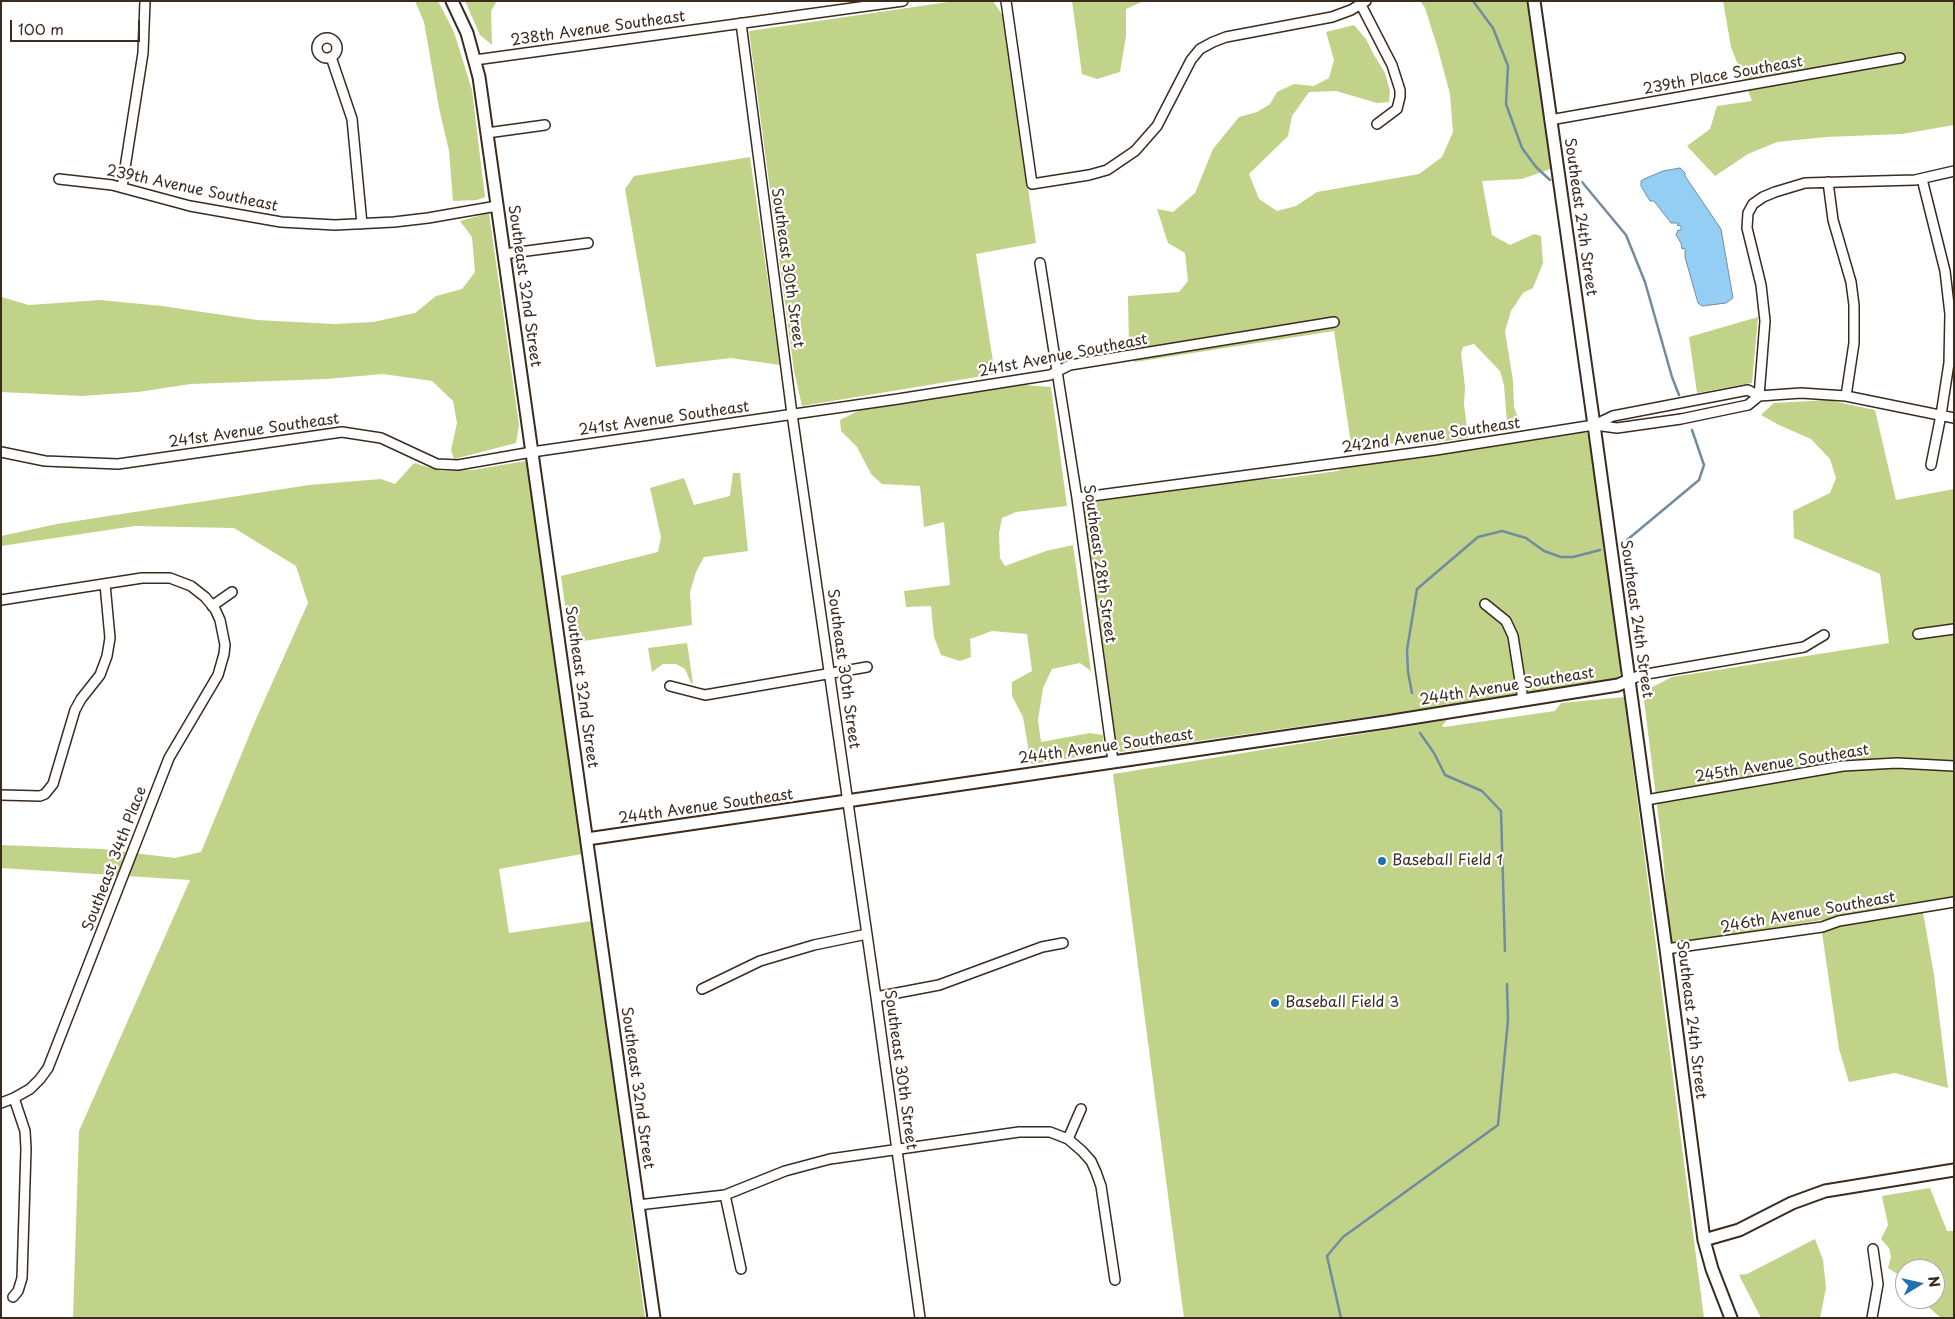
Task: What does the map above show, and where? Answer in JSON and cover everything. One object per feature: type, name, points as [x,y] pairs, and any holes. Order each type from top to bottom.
[{"type":"street","points":[[122,187],[143,53],[145,1]]},
{"type":"street","name":"Southeast 32nd Street","points":[[452,1],[475,60],[487,133],[654,1318]]},
{"type":"street","name":"238th Avenue Southeast","points":[[475,60],[902,1]]},
{"type":"street","points":[[1006,1],[1032,184],[1089,175],[1107,170],[1135,151],[1157,126],[1191,60],[1200,49],[1226,37],[1332,17],[1363,3],[1392,65],[1400,90],[1397,109],[1377,124]]},
{"type":"street","name":"Southeast 24th Street","points":[[1534,1],[1646,800],[1704,1240],[1714,1277],[1732,1318]]},
{"type":"street","name":"Southeast 30th Street","points":[[741,23],[792,414],[898,1150],[920,1318]]},
{"type":"street","points":[[331,57],[352,119],[362,224]]},
{"type":"street","name":"239th Place Southeast","points":[[1550,120],[1900,58]]},
{"type":"street","points":[[487,133],[545,125]]},
{"type":"street","points":[[1759,396],[1764,337],[1764,304],[1748,228],[1748,213],[1753,204],[1763,196],[1797,185],[1828,182],[1922,179],[1954,171]]},
{"type":"street","name":"239th Avenue Southeast","points":[[59,179],[122,187],[190,206],[281,222],[335,225],[362,224],[428,218],[497,206]]},
{"type":"street","points":[[1922,179],[1949,291],[1950,341],[1941,415],[1931,465]]},
{"type":"street","points":[[1828,182],[1833,220],[1851,282],[1854,305],[1854,343],[1846,396]]},
{"type":"street","points":[[504,254],[588,243]]},
{"type":"street","name":"Southeast 28th Street","points":[[1040,262],[1077,498],[1112,761]]},
{"type":"street","name":"241st Avenue Southeast","points":[[1,452],[45,461],[118,464],[342,432],[381,438],[437,464],[470,463],[532,452],[1050,375],[1070,365],[1334,322]]},
{"type":"street","name":"242nd Avenue Southeast","points":[[1077,498],[1436,450],[1594,425],[1614,416],[1748,390],[1759,396],[1801,393],[1846,396],[1954,418]]},
{"type":"street","name":"242nd Avenue Southeast","points":[[1594,425],[1617,428],[1681,419],[1748,405],[1759,396]]},
{"type":"street","points":[[1,600],[142,578],[170,578],[190,586],[205,597],[213,607],[232,592]]},
{"type":"street","points":[[1,796],[45,794],[54,784],[75,710],[81,699],[94,685],[100,675],[107,656],[110,638],[105,584]]},
{"type":"street","points":[[1485,604],[1506,621],[1513,636],[1523,700]]},
{"type":"street","name":"Southeast 34th Place","points":[[1,1103],[30,1089],[48,1068],[169,758],[218,675],[225,645],[220,620],[213,607]]},
{"type":"street","points":[[1918,634],[1954,629]]},
{"type":"street","points":[[1629,680],[1641,675],[1804,647],[1824,635]]},
{"type":"street","points":[[670,686],[705,695],[867,668]]},
{"type":"street","name":"244th Avenue Southeast","points":[[587,839],[1523,700],[1618,685],[1629,680]]},
{"type":"street","name":"245th Avenue Southeast","points":[[1646,800],[1843,766],[1897,763],[1954,766]]},
{"type":"street","name":"246th Avenue Southeast","points":[[1666,950],[1822,927],[1839,921],[1954,902]]},
{"type":"street","points":[[702,989],[760,961],[814,944],[867,934]]},
{"type":"street","points":[[876,997],[939,985],[1042,947],[1063,944]]},
{"type":"street","points":[[13,1297],[18,1291],[22,1278],[26,1149],[25,1131],[14,1098]]},
{"type":"street","points":[[1068,1140],[1081,1108]]},
{"type":"street","points":[[638,1204],[725,1195],[804,1164],[830,1159],[1019,1132],[1050,1132],[1068,1140],[1082,1151],[1091,1161],[1096,1172],[1101,1186],[1115,1280]]},
{"type":"street","points":[[1704,1240],[1739,1230],[1799,1199],[1825,1191],[1954,1170]]},
{"type":"street","points":[[725,1195],[741,1269]]},
{"type":"street","points":[[1872,1318],[1878,1284],[1873,1249]]},
{"type":"green space","points":[[415,1],[438,1],[454,32],[472,90],[485,197],[477,200],[453,201],[449,151],[439,108],[424,22]]},
{"type":"green space","points":[[465,1],[497,1],[491,11],[492,45],[480,35]]},
{"type":"green space","points":[[955,1],[993,1],[1003,16],[1036,243],[976,254],[995,374],[802,406],[794,371],[749,31]]},
{"type":"green space","points":[[1072,1],[1144,1],[1126,9],[1126,36],[1120,72],[1097,79],[1082,74]]},
{"type":"green space","points":[[1420,1],[1528,1],[1551,169],[1522,179],[1482,181],[1492,235],[1510,245],[1534,234],[1541,236],[1543,263],[1533,288],[1523,293],[1511,311],[1505,331],[1513,381],[1514,407],[1520,423],[1507,423],[1504,385],[1500,371],[1474,344],[1463,347],[1461,353],[1468,438],[1422,444],[1402,442],[1352,450],[1334,331],[1135,362],[1129,349],[1128,296],[1179,292],[1188,281],[1185,253],[1168,243],[1157,209],[1173,212],[1195,193],[1213,149],[1239,117],[1257,112],[1270,104],[1277,92],[1294,84],[1314,86],[1329,78],[1334,60],[1326,32],[1354,25],[1366,39],[1385,73],[1390,91],[1389,102],[1377,103],[1336,91],[1309,92],[1292,116],[1288,136],[1249,174],[1259,199],[1277,211],[1296,206],[1317,192],[1419,174],[1442,157],[1453,132],[1450,94],[1425,8]]},
{"type":"green space","points":[[1723,1],[1954,1],[1954,125],[1902,134],[1826,137],[1777,142],[1748,154],[1715,176],[1687,146],[1710,129],[1717,106],[1752,101],[1731,47]]},
{"type":"green space","points":[[750,157],[780,365],[731,358],[656,367],[625,189],[634,176]]},
{"type":"green space","points":[[489,213],[519,425],[516,443],[454,459],[451,450],[457,423],[453,401],[432,381],[383,374],[326,379],[191,384],[138,392],[82,396],[1,392],[1,297],[29,305],[100,300],[162,306],[257,320],[335,324],[373,322],[415,313],[436,296],[462,289],[475,272],[472,237],[460,221]]},
{"type":"green space","points":[[1758,317],[1752,383],[1697,393],[1689,337]]},
{"type":"green space","points":[[1024,385],[1051,387],[1067,506],[1016,512],[1002,518],[999,533],[1000,558],[1005,566],[1046,551],[1073,545],[1091,671],[1080,663],[1052,669],[1043,688],[1038,720],[1041,742],[1090,733],[1103,735],[1103,748],[1092,755],[1031,764],[1023,717],[1012,696],[1012,682],[1032,671],[1027,634],[992,631],[970,639],[971,657],[960,661],[941,655],[934,637],[931,606],[906,607],[904,591],[950,585],[944,522],[924,527],[920,486],[882,484],[871,474],[857,447],[841,431],[840,420],[860,410]]},
{"type":"green space","points":[[1828,400],[1875,410],[1896,500],[1954,489],[1954,897],[1677,945],[1672,942],[1669,936],[1663,854],[1643,692],[1672,677],[1889,643],[1880,574],[1794,538],[1793,511],[1830,493],[1836,478],[1830,459],[1811,439],[1761,415],[1774,403]]},
{"type":"green space","points":[[1583,432],[1587,433],[1590,439],[1622,668],[1620,675],[1615,679],[1479,701],[1120,752],[1116,747],[1081,510],[1087,502],[1249,479],[1278,479],[1338,471],[1343,466]]},
{"type":"green space","points":[[526,461],[582,854],[499,869],[509,933],[592,921],[645,1318],[73,1318],[79,1131],[190,880],[1,868],[1,845],[102,849],[175,858],[201,852],[256,719],[308,603],[296,566],[234,528],[135,526],[1,546],[1,536],[57,524],[309,485],[381,479],[395,484],[414,463],[441,471],[472,470]]},
{"type":"green space","points":[[733,473],[740,473],[748,551],[704,557],[696,572],[690,592],[692,625],[570,643],[561,576],[658,552],[661,537],[650,488],[684,478],[694,505],[730,496]]},
{"type":"green space","points":[[687,643],[693,683],[691,683],[685,669],[676,664],[663,664],[652,672],[648,648]]},
{"type":"green space","points":[[1624,697],[1704,1318],[1184,1318],[1113,774],[1447,720],[1442,726],[1555,711],[1561,703]]},
{"type":"green space","points":[[1923,912],[1934,975],[1948,1088],[1895,1073],[1849,1082],[1839,1049],[1822,933],[1837,925]]},
{"type":"green space","points":[[1930,1188],[1947,1231],[1954,1231],[1954,1318],[1941,1318],[1931,1309],[1945,1309],[1945,1259],[1895,1259],[1895,1273],[1888,1268],[1891,1257],[1889,1248],[1881,1239],[1888,1225],[1882,1196]]},
{"type":"green space","points":[[1815,1239],[1823,1260],[1826,1288],[1820,1318],[1761,1318],[1739,1275],[1747,1274]]},
{"type":"water","points":[[1680,168],[1721,229],[1733,298],[1726,303],[1702,306],[1698,303],[1685,257],[1685,248],[1682,249],[1676,235],[1678,230],[1681,230],[1681,226],[1677,225],[1679,223],[1671,223],[1654,201],[1650,201],[1641,186],[1641,181],[1644,179],[1663,171]]},
{"type":"waterway","points":[[1473,1],[1493,28],[1508,66],[1506,104],[1522,148],[1536,167],[1550,180]]},
{"type":"waterway","points":[[1573,181],[1582,182],[1626,235],[1645,282],[1672,377],[1679,395]]},
{"type":"waterway","points":[[1627,540],[1699,480],[1704,465],[1692,430]]},
{"type":"waterway","points":[[1412,693],[1408,672],[1407,650],[1417,589],[1478,537],[1502,531],[1526,538],[1544,551],[1561,557],[1573,557],[1600,550]]},
{"type":"waterway","points":[[1420,733],[1434,753],[1445,775],[1482,791],[1501,811],[1505,951]]},
{"type":"waterway","points":[[1341,1318],[1327,1256],[1343,1237],[1498,1125],[1508,1020],[1507,984]]},
{"type":"place","name":"Baseball Field 1","points":[[1382,861]]},
{"type":"place","name":"Baseball Field 3","points":[[1275,1003]]}]
